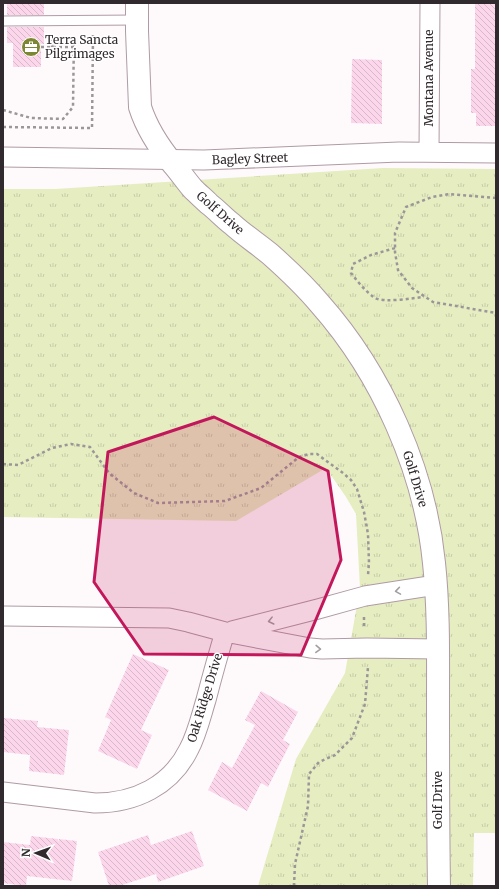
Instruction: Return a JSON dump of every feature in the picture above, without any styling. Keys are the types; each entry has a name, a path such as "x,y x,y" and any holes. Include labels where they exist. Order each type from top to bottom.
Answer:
{"street":[{"name":"Montana Avenue","path":"429,152 430,3"},
{"name":"Golf Drive","path":"137,12 140,108 158,145 193,189 232,225 270,254 322,305 363,361 382,394 396,422 412,462 426,515 434,561 436,585 438,649 439,886"},
{"name":"Bagley Street","path":"3,157 211,160 399,152 496,153"},
{"path":"225,632 365,596 436,585"},
{"path":"3,616 169,618 225,632 310,648 438,649"},
{"name":"Oak Ridge Drive","path":"3,792 95,803 109,803 136,796 159,785 178,767 190,747 225,632"}],"lane":[{"path":"3,21 93,21 137,12"}],"path":[{"path":"3,110 31,118 63,120 73,108 74,20"},
{"path":"3,127 92,128 93,21"},
{"path":"41,47 74,48"},
{"path":"496,198 449,194 406,207 396,233 395,248 398,270 412,288 425,297 433,302 496,313"},
{"path":"395,248 371,255 353,264 351,274 360,285 376,298 393,300 425,297"},
{"path":"3,464 18,465 52,448 71,444 90,447 109,472 134,493 158,503 225,501 261,488 299,457 309,454 317,454 351,480 357,489 364,512 368,534 369,563 367,588 363,606 364,634 369,661 365,704 352,738 335,755 319,762 309,774 308,806 295,864 294,886"}],"highlighted area":[{"path":"214,417 328,471 341,560 301,655 144,654 94,582 108,452"}],"green space":[{"path":"383,168 496,169 496,833 474,833 473,886 258,886 296,759 345,673 360,588 356,514 326,468 236,521 3,517 3,189 55,189"}],"building":[{"path":"7,3 44,3 44,15 7,15"},
{"path":"475,3 496,3 496,126 476,126 476,113 471,113 471,69 475,69"},
{"path":"7,27 44,27 44,44 41,44 41,67 13,67 13,43 7,43"},
{"path":"352,59 382,60 382,124 351,123"},
{"path":"133,654 169,670 141,730 152,735 137,769 98,751 111,720 105,717"},
{"path":"261,691 298,712 283,740 290,744 268,787 261,783 247,811 208,790 222,762 232,768 255,725 245,720"},
{"path":"3,718 38,721 37,727 69,730 64,775 29,771 30,755 3,752"},
{"path":"192,831 204,866 158,882 156,874 119,886 109,886 98,852 148,835 151,845"},
{"path":"31,836 58,839 58,842 59,839 77,841 72,881 27,876 26,886 3,883 3,842 30,845"}],"place":[{"name":"Terra Sancta Pilgrimages","path":"31,47"}]}
